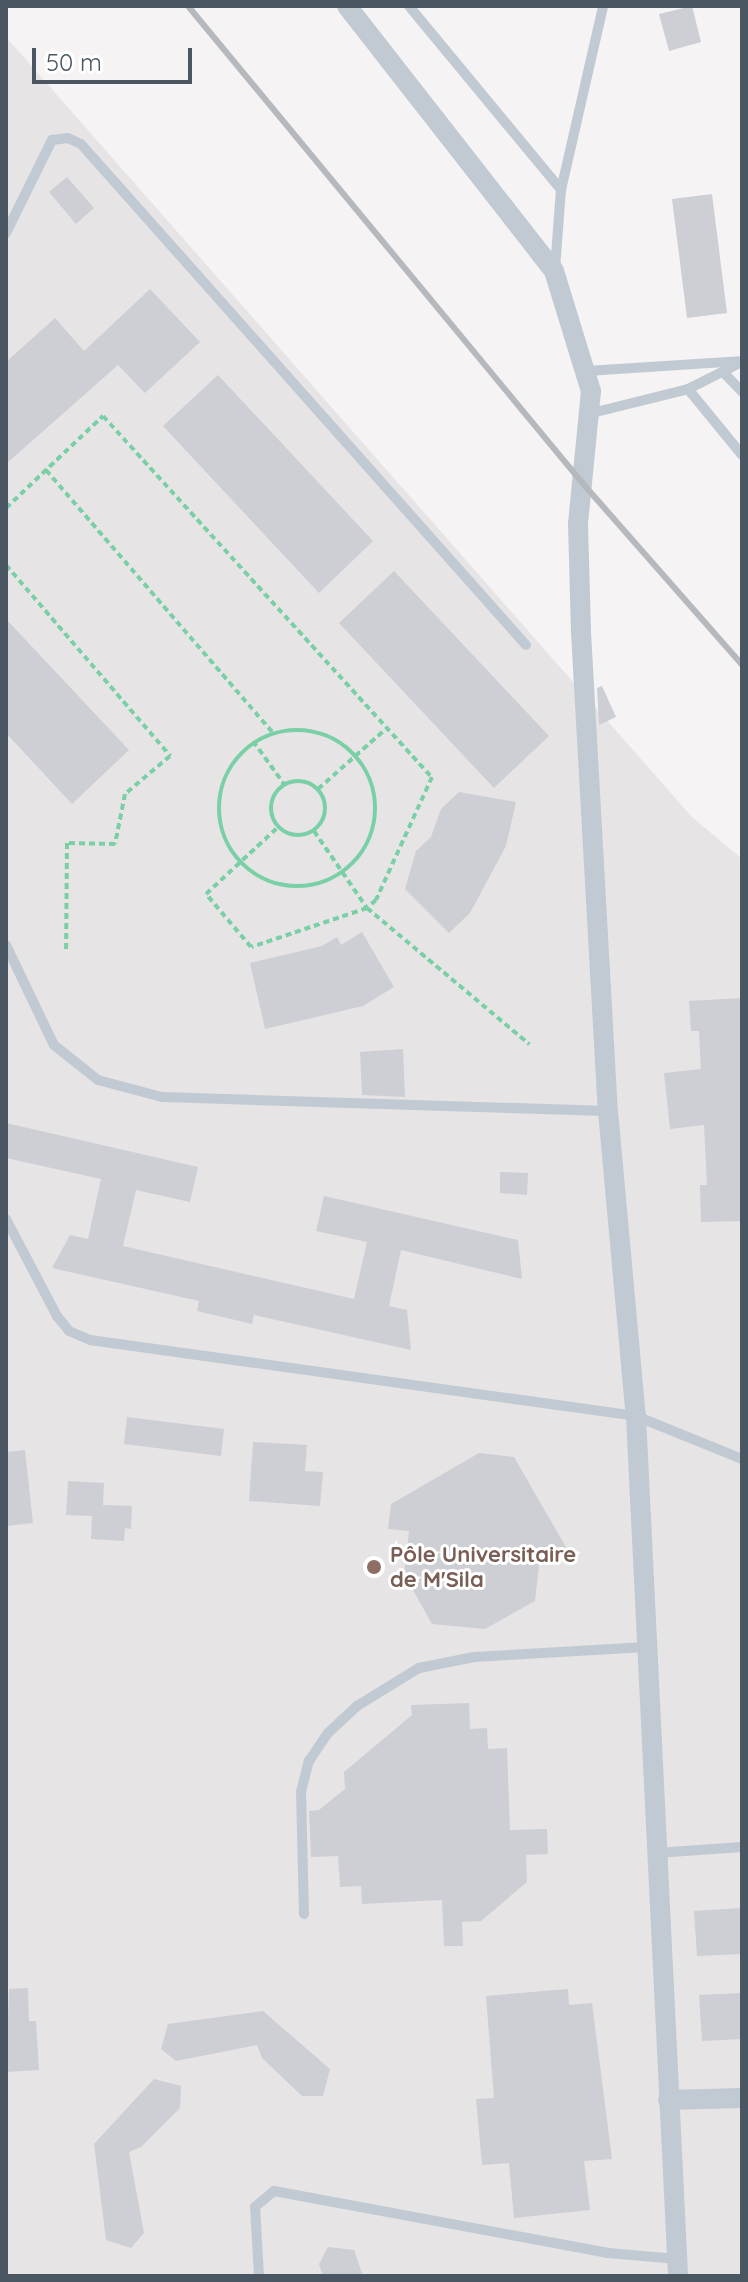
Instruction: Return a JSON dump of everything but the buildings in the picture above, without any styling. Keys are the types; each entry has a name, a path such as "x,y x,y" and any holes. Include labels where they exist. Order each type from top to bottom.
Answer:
{"street":[{"path":"347,6 554,271 587,371 592,413 578,524 579,566 608,1111 636,1416 678,2268"},
{"path":"668,2100 742,2098"}],"lane":[{"path":"409,6 561,190"},
{"path":"554,271 561,190 603,6"},
{"path":"6,233 52,140 68,138 81,144 526,645"},
{"path":"587,371 742,362"},
{"path":"592,413 688,389 742,362"},
{"path":"723,372 742,392"},
{"path":"688,389 742,455"},
{"path":"6,945 54,1045 98,1080 162,1097 608,1111"},
{"path":"6,1219 57,1316 69,1331 90,1340 636,1416 742,1459"},
{"path":"304,1914 301,1792 309,1761 328,1733 357,1706 419,1668 474,1657 646,1647"},
{"path":"656,1853 742,1847"},
{"path":"259,2276 255,2207 274,2191 678,2268"}],"path":[{"path":"6,508 103,416 432,777 367,908 251,947 206,894 239,860 278,827"},
{"path":"46,470 272,732"},
{"path":"6,565 170,756 125,794 115,844 67,843 66,950"},
{"path":"318,789 387,728"},
{"path":"272,732 320,732 355,756 372,783 375,807 361,854 343,872 321,883 296,887 271,883 239,860 221,830 218,805 228,769 253,741 272,732"},
{"path":"253,741 284,784"},
{"path":"302,780 318,789 325,816 314,831 297,835 278,827 271,806 284,784 302,780"},
{"path":"314,831 367,908 529,1044"}],"shaded area":[{"name":"Pôle Universitaire de M'Sila","path":"6,37 691,816 742,859 742,2276 6,2276"}],"railway":[{"path":"188,6 585,486 742,665"}],"place":[{"name":"Pôle Universitaire de M'Sila","path":"374,1567"}]}
